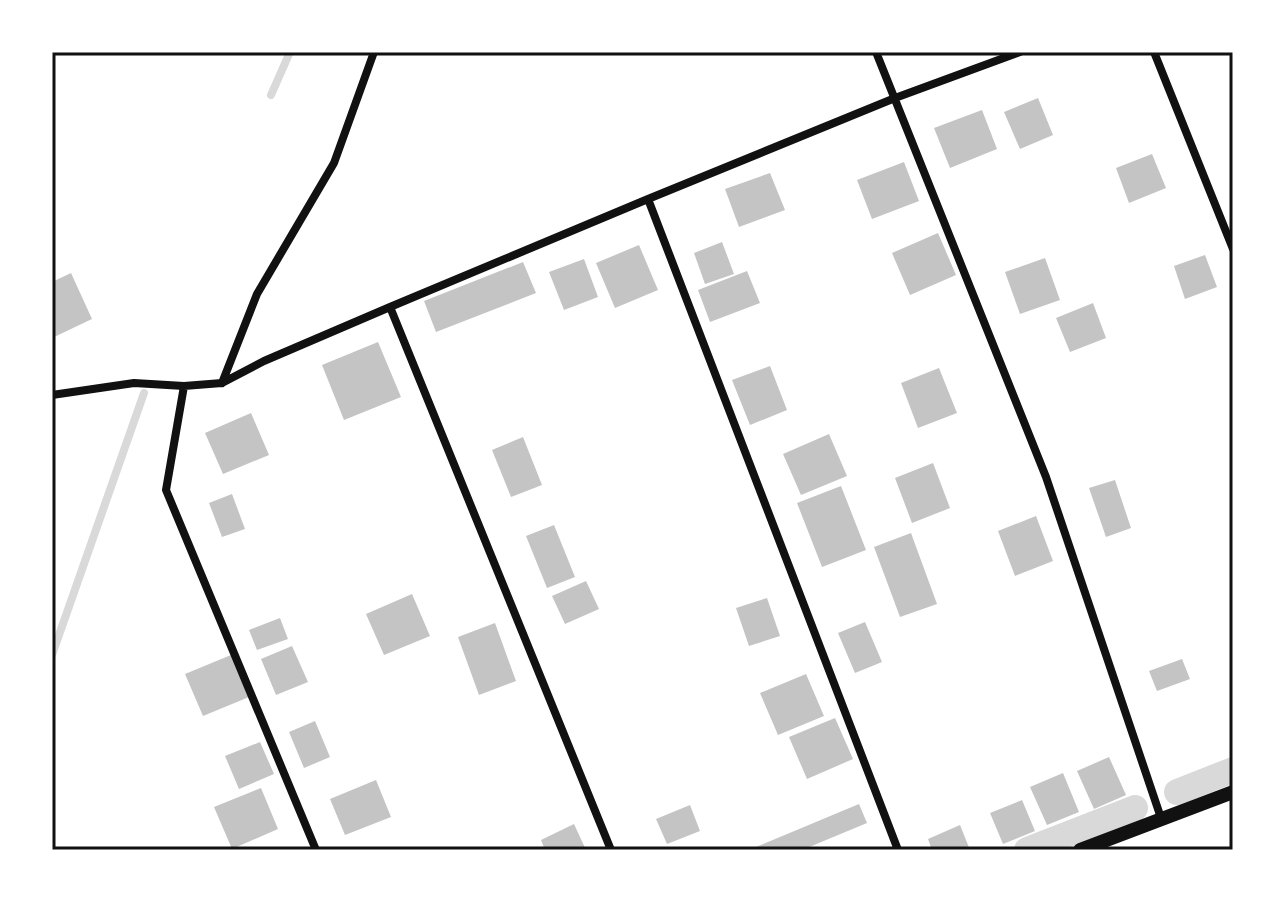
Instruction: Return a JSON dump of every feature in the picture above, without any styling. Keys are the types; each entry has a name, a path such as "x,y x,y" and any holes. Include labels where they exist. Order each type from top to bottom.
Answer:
{"street":[{"path":"222,383 257,294 334,163 374,52"},
{"path":"876,52 1046,477 1161,818"},
{"path":"52,395 134,383 184,386 222,383 264,361 648,199 895,98 1020,52"},
{"path":"1154,52 1233,249"},
{"path":"648,199 898,850"},
{"path":"390,307 611,850"},
{"path":"184,386 166,490 316,850"},
{"path":"1080,850 1233,792"}],"building":[{"path":"1038,98 1053,135 1020,149 1004,112"},
{"path":"982,110 997,149 950,168 934,128"},
{"path":"1152,154 1166,188 1129,203 1116,168"},
{"path":"904,162 919,201 872,219 857,180"},
{"path":"770,173 785,210 739,227 725,189"},
{"path":"938,233 956,275 910,295 892,253"},
{"path":"722,242 734,274 705,284 694,253"},
{"path":"639,245 658,290 615,308 596,263"},
{"path":"1205,255 1217,287 1185,299 1174,266"},
{"path":"1045,258 1060,300 1020,314 1005,272"},
{"path":"584,259 598,297 564,310 549,272"},
{"path":"523,262 536,293 436,332 424,301"},
{"path":"747,271 760,303 710,322 698,290"},
{"path":"71,273 92,319 52,338 52,282"},
{"path":"1093,303 1106,338 1070,352 1056,318"},
{"path":"378,342 401,397 344,420 322,365"},
{"path":"770,366 787,410 750,425 732,380"},
{"path":"939,368 957,413 918,428 901,383"},
{"path":"251,413 269,455 223,474 205,433"},
{"path":"829,434 847,476 801,495 783,454"},
{"path":"523,437 542,485 511,497 492,450"},
{"path":"933,463 950,508 912,523 895,478"},
{"path":"1115,480 1131,528 1106,537 1089,488"},
{"path":"841,486 866,550 822,567 797,503"},
{"path":"232,494 245,529 222,537 209,503"},
{"path":"1036,516 1053,561 1015,576 998,531"},
{"path":"554,525 575,577 547,588 526,536"},
{"path":"911,533 937,604 900,617 874,547"},
{"path":"586,581 599,609 565,624 552,596"},
{"path":"412,594 430,636 384,655 366,614"},
{"path":"767,598 780,636 749,646 736,608"},
{"path":"280,618 288,639 257,650 249,630"},
{"path":"865,622 882,662 855,673 838,633"},
{"path":"495,623 516,681 479,695 458,637"},
{"path":"292,646 308,682 276,695 261,659"},
{"path":"231,655 249,697 203,716 185,674"},
{"path":"1182,659 1190,679 1157,691 1149,671"},
{"path":"806,674 824,716 778,735 760,693"},
{"path":"835,718 853,759 807,779 789,737"},
{"path":"315,721 330,757 304,768 289,732"},
{"path":"260,742 274,774 239,789 225,756"},
{"path":"1109,757 1126,795 1094,809 1077,771"},
{"path":"1063,773 1079,812 1047,825 1030,787"},
{"path":"376,780 391,817 345,835 330,799"},
{"path":"261,788 278,829 232,849 214,807"},
{"path":"1022,800 1035,831 1003,844 990,813"},
{"path":"859,804 867,823 802,850 749,850"},
{"path":"690,805 700,831 667,844 656,819"},
{"path":"574,824 586,850 545,850 541,840"},
{"path":"960,825 970,850 932,850 928,839"}],"waterway":[{"path":"271,95 290,52"},
{"path":"52,655 144,393"},
{"path":"1177,792 1233,770"},
{"path":"1027,850 1135,808"}]}
